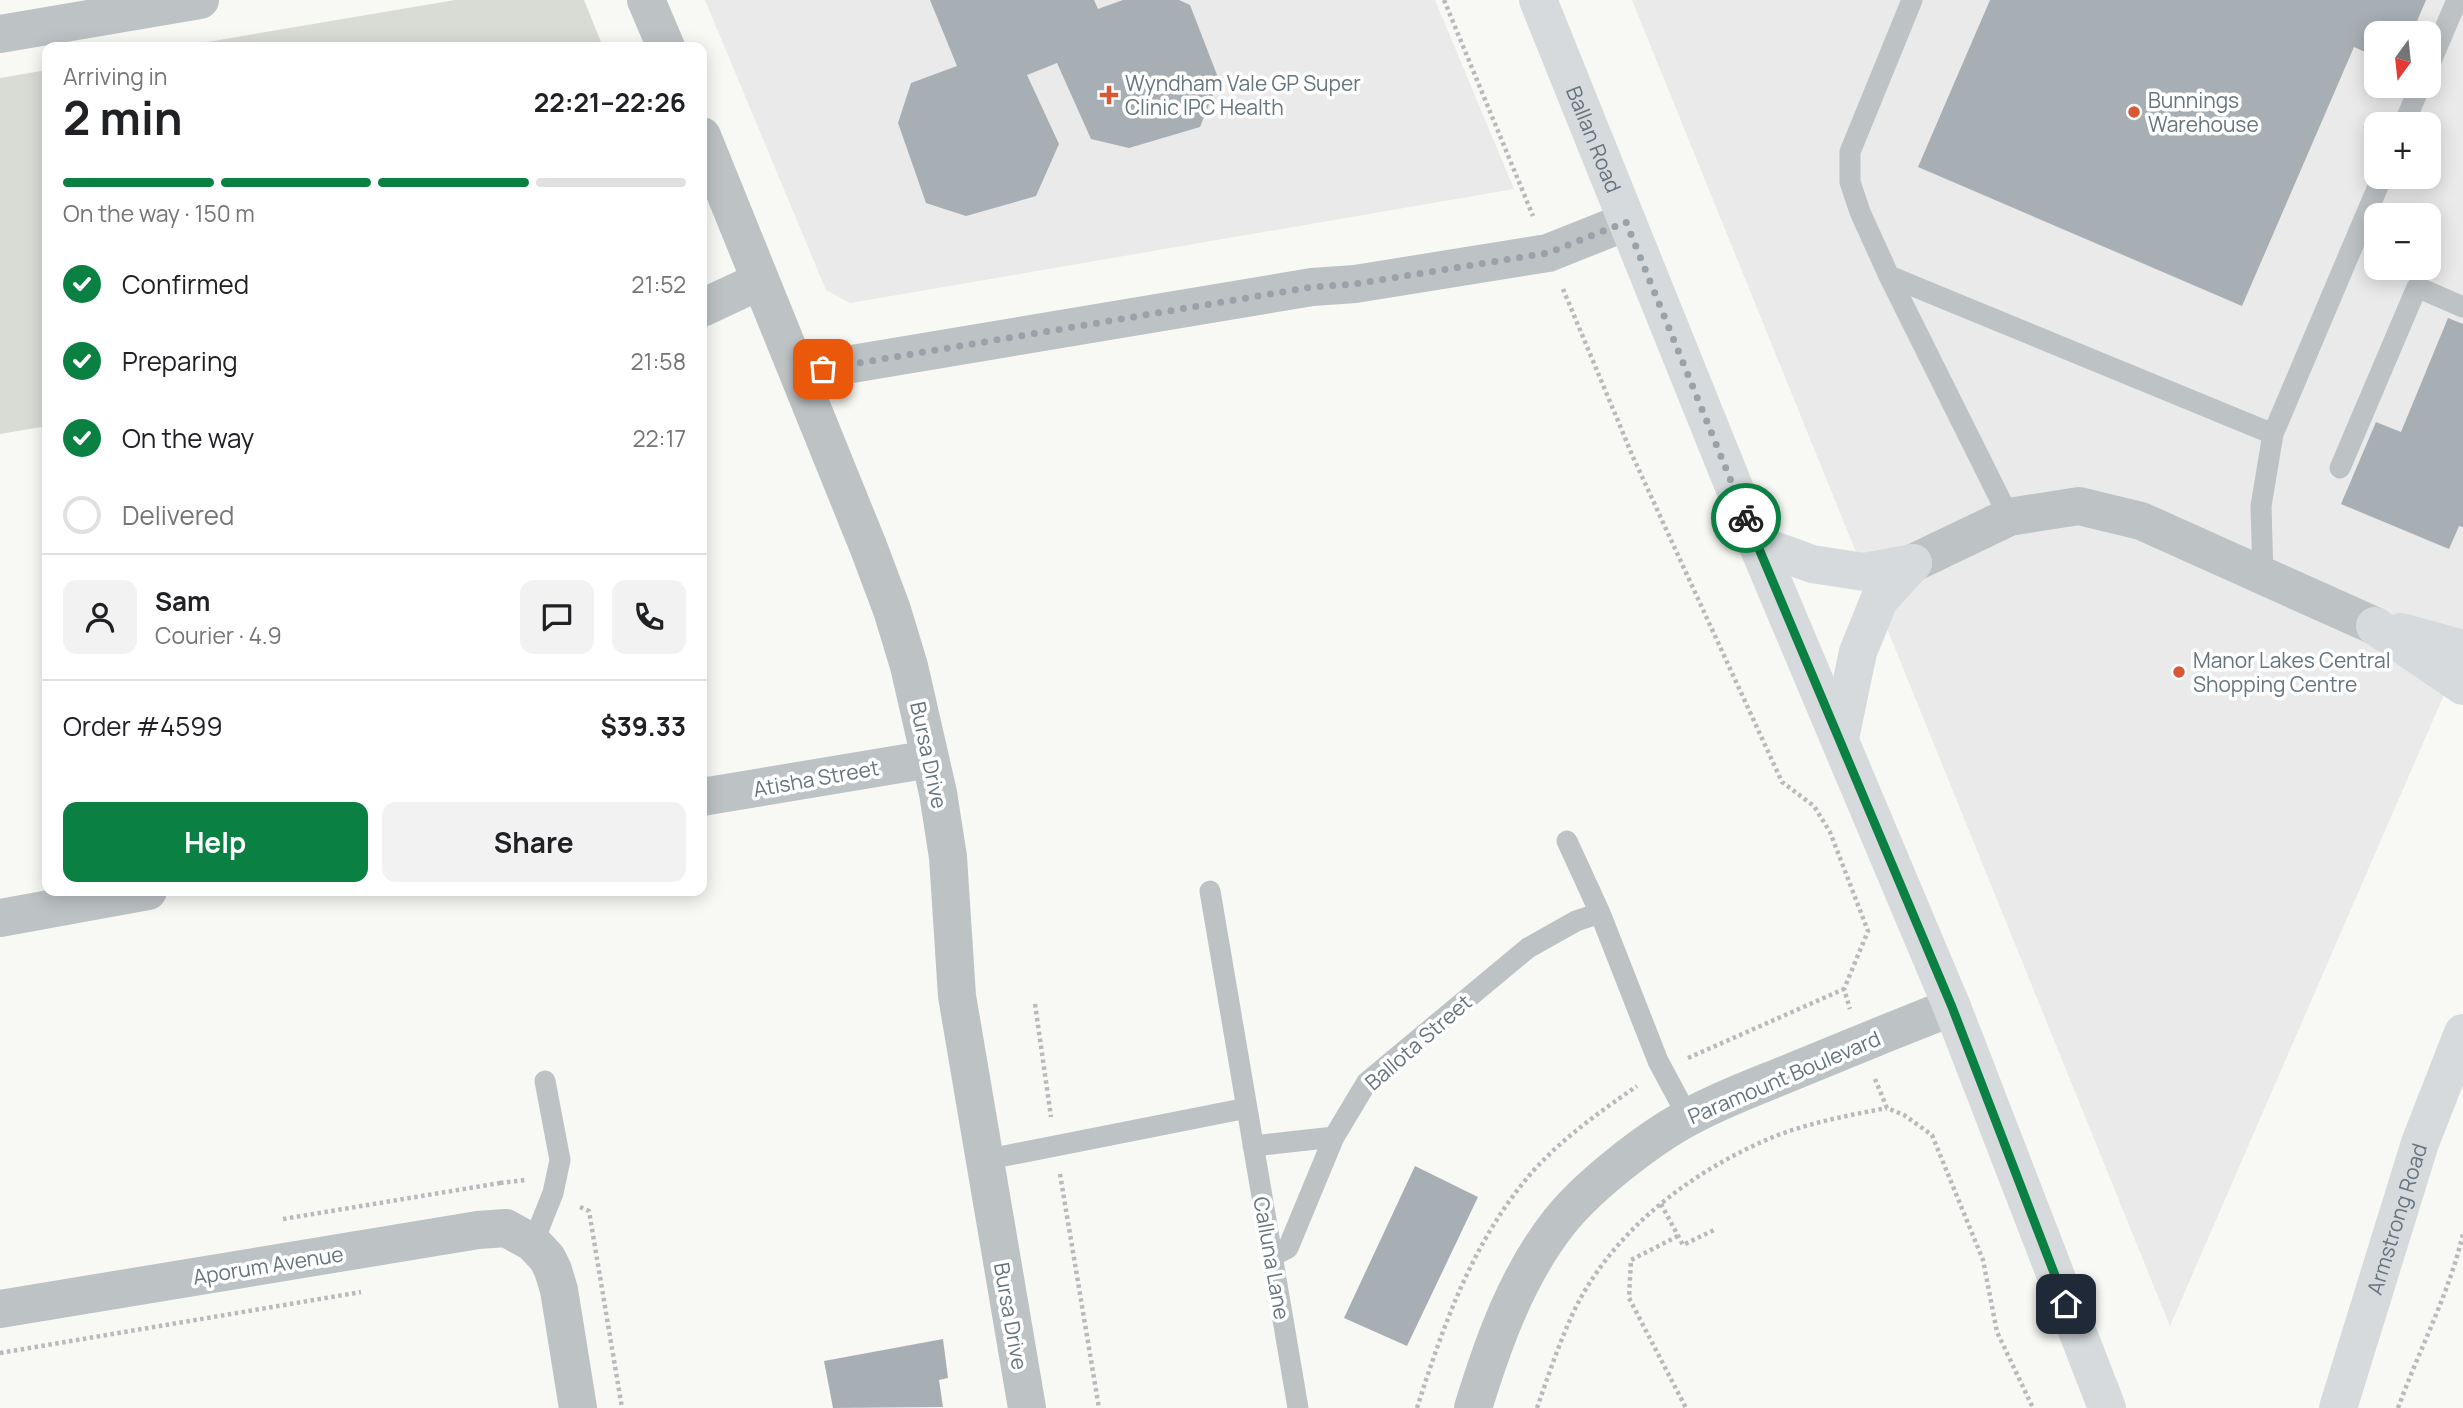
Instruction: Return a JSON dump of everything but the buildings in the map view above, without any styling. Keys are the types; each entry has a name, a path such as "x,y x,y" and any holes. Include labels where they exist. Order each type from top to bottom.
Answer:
{"main road":[{"name":"Ballan Road","path":"1538,0 1757,544 1952,1007 2101,1393"},
{"path":"1757,544 1812,564 1864,572 1913,563"},
{"path":"1840,738 1858,652 1879,600 1913,563"},
{"path":"2375,625 2463,649"},
{"path":"2375,625 2463,686"},
{"name":"Armstrong Road","path":"2339,1408 2420,1143 2463,1033"},
{"path":"2101,1393 2126,1408"}],"street":[{"path":"0,34 200,0"},
{"path":"646,0 664,42"},
{"name":"Bursa Drive","path":"707,148 892,610 909,666 948,857 957,996 1027,1408"},
{"path":"798,373 1312,287 1355,284 1548,253 1626,222"},
{"path":"707,306 761,281"},
{"path":"1913,563 2009,517 2079,506 2141,521 2375,625"},
{"name":"Atisha Street","path":"707,796 930,759"},
{"path":"0,918 121,896"},
{"name":"Paramount Boulevard","path":"1473,1408 1513,1298 1535,1258 1559,1222 1581,1198 1619,1166 1688,1117 1860,1043 1952,1007"},
{"name":"Aporum Avenue","path":"0,1309 478,1230 506,1228 533,1243 547,1258 553,1270 559,1290 578,1408"}],"lane":[{"path":"1912,0 1850,152 1850,182 1860,212 1889,276 2009,517"},
{"path":"2441,38 2457,0"},
{"path":"2263,576 2261,506 2273,434 2377,189"},
{"path":"1889,276 2273,434"},
{"path":"2340,468 2417,287 2463,307"},
{"path":"1567,841 1600,913 1658,1061 1688,1117"},
{"name":"Calluna Lane","path":"1210,891 1298,1408"},
{"name":"Ballota Street","path":"1272,1256 1288,1248 1334,1137 1367,1082 1528,948 1576,921 1600,913"},
{"path":"533,1243 553,1193 560,1160 545,1081"},
{"path":"984,1160 1247,1108"},
{"path":"1253,1146 1334,1137"}],"path":[{"path":"1444,0 1633,457 1782,782 1814,806 1830,832 1868,931 1844,989 1860,1043 1887,1108"},
{"path":"1035,1004 1055,1145 1099,1408"},
{"path":"1537,1408 1574,1312 1602,1265 1642,1220 1679,1188 1778,1135 1829,1120 1887,1108 1904,1115 1932,1135 1983,1260 1997,1332 2032,1408"},
{"path":"1661,1204 1684,1245 1716,1228"},
{"path":"2398,1408 2456,1266 2463,1234"},
{"path":"1678,1236 1631,1260 1629,1298 1686,1408"},
{"path":"0,1353 368,1291"}],"shaded area":[{"path":"455,0 584,0 601,42 207,42"},
{"name":"Wyndham Vale GP Super Clinic IPC Health","path":"705,0 1435,0 1514,189 850,303 826,290"},
{"name":"Manor Lakes Central Shopping Centre","path":"1632,0 2463,0 2463,651 2170,1326"},
{"path":"42,71 42,427 0,434 0,78"}],"way so far":[{"path":"823,369 1312,287 1355,284 1548,253 1626,222 1746,518"}],"place":[{"name":"Wyndham Vale GP Super Clinic IPC Health","path":"1109,95"},
{"name":"Bunnings Warehouse","path":"2134,112"},
{"name":"Manor Lakes Central Shopping Centre","path":"2179,672"}],"route":[{"path":"1746,518 1952,1007 2066,1304"}]}
